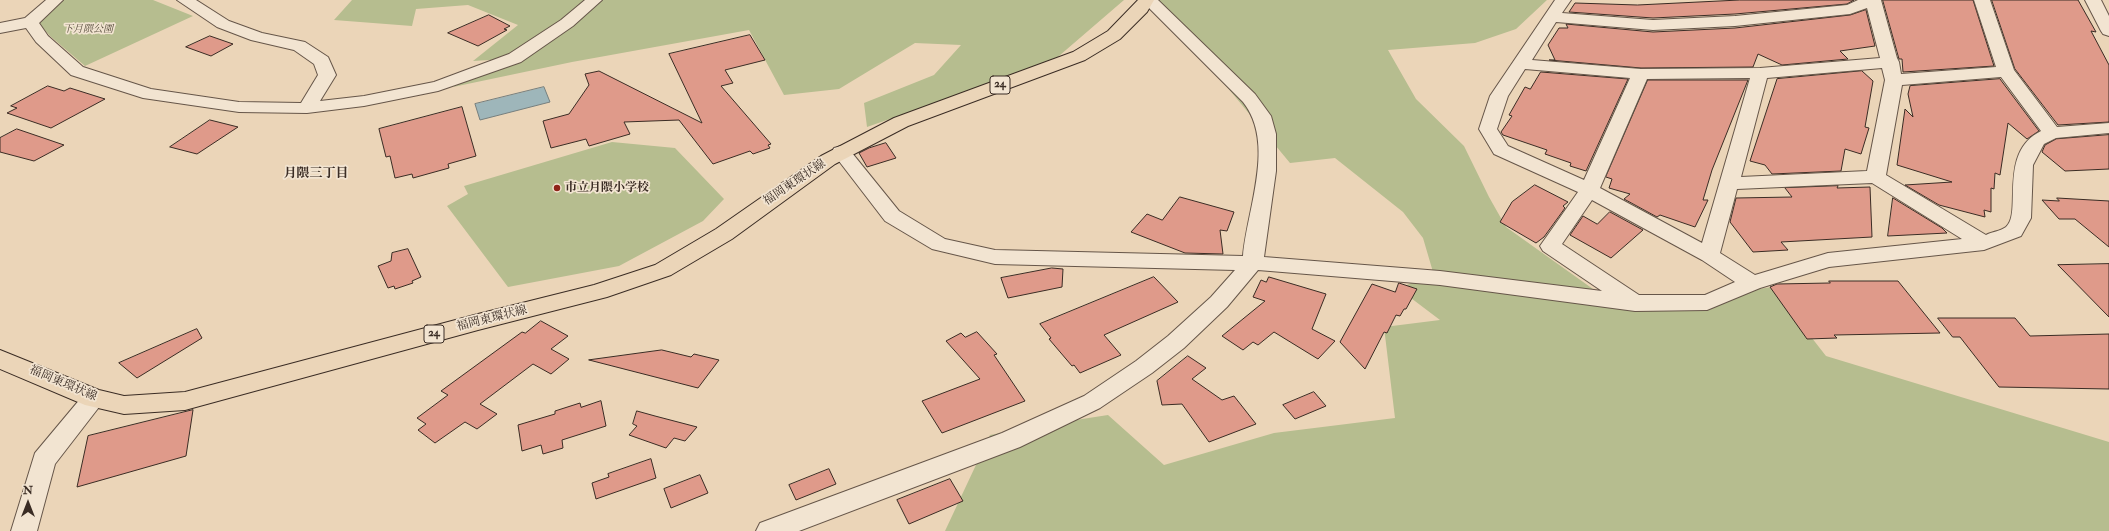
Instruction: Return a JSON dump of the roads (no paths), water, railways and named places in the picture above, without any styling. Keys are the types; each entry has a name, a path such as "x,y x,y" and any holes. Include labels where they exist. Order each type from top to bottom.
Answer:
{"main road":[{"name":"24","path":"841,152 901,122 1079,56 1114,35 1141,8 1146,0"},
{"name":"福岡東環状線","path":"0,358 94,398 124,405 185,401 478,322 599,292 663,270 684,259 724,234 782,191 841,152"}],"street":[{"path":"0,28 30,22 55,0"},
{"path":"185,0 223,24 257,37 299,46 322,61 327,75 307,108"},
{"path":"30,22 42,38 77,71 149,94 239,107 307,108 364,101 438,86 515,58 567,23 594,0"},
{"path":"769,531 1011,440 1092,402 1144,367 1176,342 1218,302 1253,263 1254,245 1264,192 1267,159 1266,137 1261,115 1249,98 1149,0"},
{"path":"1563,0 1499,96 1488,129 1501,150 1589,190 1709,255 1752,283"},
{"path":"1552,17 1653,26 1850,10 1872,0 1893,71 1876,177"},
{"path":"1982,0 2006,71 2052,133"},
{"path":"2093,0 2109,32"},
{"path":"1521,64 1641,74 2006,71"},
{"path":"1709,255 1760,73"},
{"path":"1635,303 1550,246 1589,190 1641,74"},
{"path":"841,152 892,216 939,244 995,257 1253,263 1440,278 1635,303 1707,302 1752,283 1828,260 1984,243 2014,232 2021,218 2024,165 2036,141 2052,133 2109,128"},
{"path":"1729,183 1876,177 1984,243"},
{"path":"24,531 44,460 94,398"}],"water":[{"path":"544,87 550,102 480,120 475,104"}],"place":[{"name":"市立月隈小学校","path":"557,188"}],"district":[{"name":"月隈三丁目","path":"316,174"}],"park label":[{"name":"下月隈公園","path":"88,30"}]}
